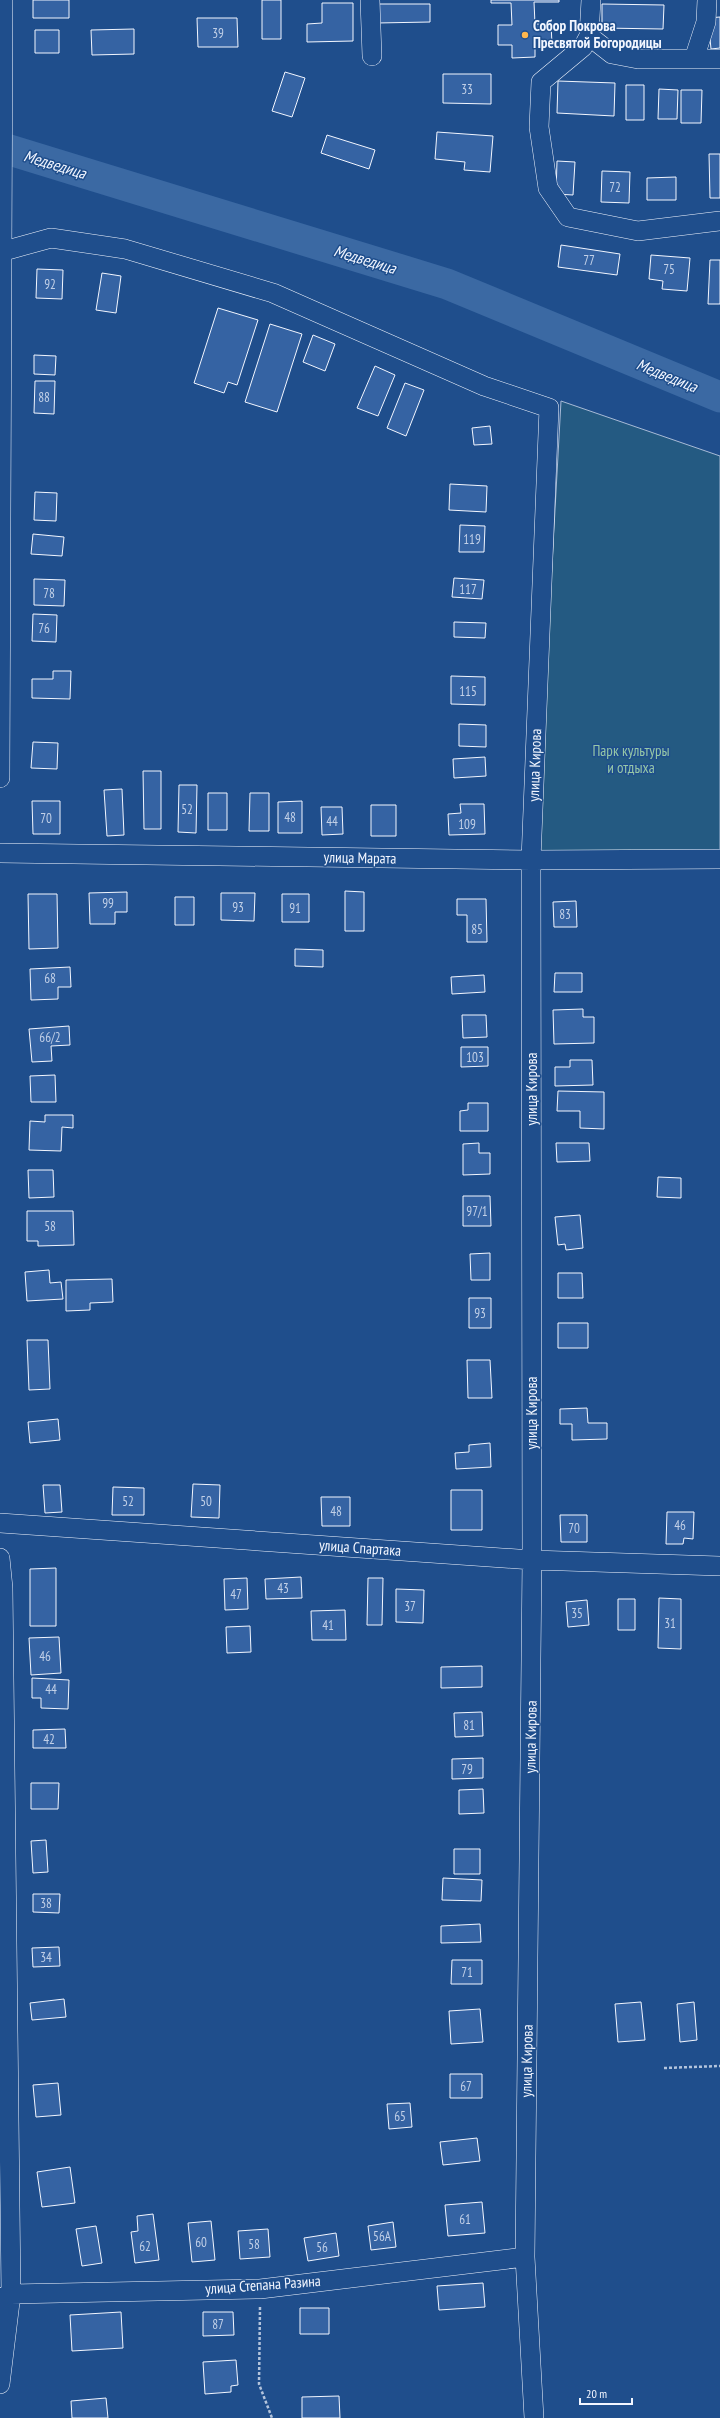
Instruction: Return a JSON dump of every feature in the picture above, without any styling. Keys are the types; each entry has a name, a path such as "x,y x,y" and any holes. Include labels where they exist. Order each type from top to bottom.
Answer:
{"street":[{"path":"0,778 3,0"},
{"path":"370,0 372,56"},
{"path":"591,0 589,36 582,47 541,82 539,127 548,188 568,217 638,231 720,221"},
{"path":"694,59 706,22 707,0"},
{"path":"589,36 612,54 638,59 720,60"},
{"name":"улица Кирова","path":"2,248 51,238 125,249 273,292 484,386 548,408 531,860 532,1560 525,2257 534,2418"},
{"name":"улица Марата","path":"0,853 531,860 720,859"},
{"name":"улица Спартака","path":"0,1523 532,1560 720,1566"},
{"path":"0,1558 5,2296 0,2384"},
{"name":"улица Степана Разина","path":"5,2296 260,2289 525,2257"}],"path":[{"path":"664,2068 720,2066"},
{"path":"260,2289 259,2384 272,2418"}],"green space":[{"name":"Парк культуры и отдыха","path":"561,401 720,456 720,851 536,855"}],"building":[{"path":"33,0 69,0 69,18 33,18"},
{"path":"262,0 281,0 281,39 262,39"},
{"name":"Собор Покрова Пресвятой Богородицы","path":"491,0 559,0 559,2 534,2 535,24 551,24 552,44 535,45 535,57 512,58 512,45 498,45 498,25 512,25 511,3 491,3"},
{"path":"322,3 353,3 353,41 307,42 307,24 322,23"},
{"path":"377,4 430,4 430,22 377,23"},
{"path":"602,4 664,5 663,29 602,28"},
{"path":"720,17 720,48 711,49 708,18"},
{"path":"197,18 237,18 238,47 198,47"},
{"path":"134,29 134,54 92,55 91,30"},
{"path":"35,30 59,30 59,53 35,53"},
{"path":"285,72 305,78 292,117 272,111"},
{"path":"443,74 491,74 491,104 443,103"},
{"path":"558,81 615,83 614,116 557,113"},
{"path":"626,85 644,85 644,120 626,120"},
{"path":"659,89 678,90 677,119 658,119"},
{"path":"681,90 702,90 701,123 681,123"},
{"path":"437,132 493,136 490,172 464,170 465,162 435,159"},
{"path":"327,135 375,150 369,169 321,153"},
{"path":"709,154 720,154 720,198 710,198"},
{"path":"557,161 575,162 573,195 556,194"},
{"path":"602,171 630,172 629,203 601,202"},
{"path":"676,177 676,200 647,200 647,178"},
{"path":"561,245 620,254 617,275 558,267"},
{"path":"651,255 690,258 687,291 662,289 663,281 649,279"},
{"path":"710,260 720,260 720,304 708,304"},
{"path":"37,269 63,270 62,299 36,298"},
{"path":"102,273 121,276 116,313 96,310"},
{"path":"218,308 258,320 237,385 228,382 224,393 194,383"},
{"path":"270,324 302,334 277,412 245,402"},
{"path":"313,335 335,344 325,371 303,362"},
{"path":"34,355 56,356 55,375 34,374"},
{"path":"375,366 395,375 378,416 357,408"},
{"path":"35,381 55,381 54,414 34,413"},
{"path":"405,383 424,390 406,436 387,428"},
{"path":"490,426 492,444 474,445 472,428"},
{"path":"450,484 487,486 486,512 449,510"},
{"path":"35,492 57,493 56,521 34,520"},
{"path":"460,525 485,526 484,552 459,552"},
{"path":"33,534 64,537 62,556 31,554"},
{"path":"454,578 484,580 482,599 452,597"},
{"path":"34,579 65,580 64,606 34,605"},
{"path":"33,614 57,615 56,642 32,641"},
{"path":"454,622 486,623 485,638 454,637"},
{"path":"53,671 71,671 70,699 32,698 32,679 53,679"},
{"path":"451,676 485,677 485,705 451,704"},
{"path":"459,724 486,725 486,747 459,746"},
{"path":"33,742 58,743 57,769 31,768"},
{"path":"485,757 486,776 454,778 453,759"},
{"path":"143,771 161,771 161,829 144,829"},
{"path":"179,785 197,785 196,833 178,832"},
{"path":"122,789 124,835 107,836 104,790"},
{"path":"208,793 227,793 227,830 208,830"},
{"path":"250,793 269,793 269,831 249,831"},
{"path":"32,801 60,801 60,834 33,834"},
{"path":"302,801 302,833 278,833 278,802"},
{"path":"460,804 484,804 485,834 449,835 448,814 461,813"},
{"path":"371,805 396,805 396,836 371,836"},
{"path":"321,807 342,807 343,834 322,835"},
{"path":"345,891 364,892 364,931 345,931"},
{"path":"127,892 127,912 115,912 115,924 90,924 89,893"},
{"path":"221,893 255,893 254,921 221,920"},
{"path":"28,894 57,894 58,948 29,949"},
{"path":"282,894 309,894 309,922 282,922"},
{"path":"175,897 194,897 194,925 175,925"},
{"path":"457,899 486,899 487,942 467,942 467,915 457,915"},
{"path":"576,901 577,927 554,927 553,902"},
{"path":"295,949 323,950 323,967 295,966"},
{"path":"70,967 71,987 58,987 58,999 31,1000 30,969"},
{"path":"555,973 582,973 582,992 554,992"},
{"path":"484,975 485,992 452,994 451,977"},
{"path":"583,1009 583,1017 594,1017 594,1043 554,1044 553,1010"},
{"path":"462,1015 486,1015 487,1037 463,1038"},
{"path":"69,1026 70,1045 51,1046 52,1061 32,1062 29,1029"},
{"path":"461,1047 488,1047 488,1066 461,1067"},
{"path":"570,1060 592,1060 593,1085 555,1086 555,1067 570,1067"},
{"path":"55,1075 56,1102 31,1102 30,1076"},
{"path":"558,1091 604,1092 604,1129 580,1128 580,1111 557,1111"},
{"path":"468,1103 488,1103 488,1131 460,1131 460,1111 468,1110"},
{"path":"45,1115 73,1115 73,1128 62,1127 61,1151 29,1150 30,1121 45,1122"},
{"path":"479,1143 479,1153 490,1153 490,1174 463,1175 463,1144"},
{"path":"556,1143 589,1143 590,1161 557,1162"},
{"path":"28,1170 53,1170 54,1197 29,1198"},
{"path":"658,1177 681,1178 681,1198 657,1197"},
{"path":"463,1196 490,1196 491,1226 463,1226"},
{"path":"27,1211 73,1211 74,1245 38,1246 38,1241 27,1241"},
{"path":"580,1215 583,1248 566,1250 565,1244 558,1245 555,1217"},
{"path":"490,1253 490,1280 471,1280 470,1254"},
{"path":"49,1270 50,1283 61,1282 63,1299 27,1301 25,1272"},
{"path":"558,1273 582,1273 583,1298 558,1298"},
{"path":"112,1279 113,1302 90,1303 90,1310 66,1311 66,1280"},
{"path":"469,1298 491,1298 491,1328 469,1328"},
{"path":"558,1323 588,1323 588,1348 558,1348"},
{"path":"27,1340 48,1340 50,1389 29,1390"},
{"path":"467,1360 490,1360 492,1398 468,1398"},
{"path":"587,1408 588,1423 607,1423 607,1439 572,1440 572,1424 560,1424 560,1409"},
{"path":"58,1419 60,1440 30,1443 28,1422"},
{"path":"490,1443 491,1467 456,1469 455,1453 469,1452 469,1445"},
{"path":"193,1484 220,1485 219,1518 191,1517"},
{"path":"43,1485 60,1485 62,1512 45,1513"},
{"path":"113,1487 144,1488 144,1515 112,1515"},
{"path":"451,1490 482,1490 482,1530 451,1530"},
{"path":"321,1497 350,1497 350,1526 322,1526"},
{"path":"667,1512 694,1512 693,1539 684,1538 683,1544 666,1544"},
{"path":"560,1515 587,1515 587,1542 561,1542"},
{"path":"56,1568 56,1626 30,1626 30,1569"},
{"path":"301,1577 302,1598 266,1599 265,1579"},
{"path":"247,1578 248,1609 225,1610 224,1579"},
{"path":"368,1578 383,1578 382,1625 367,1625"},
{"path":"396,1589 424,1590 423,1623 396,1622"},
{"path":"659,1598 681,1599 681,1649 658,1648"},
{"path":"618,1599 635,1599 635,1630 618,1630"},
{"path":"587,1600 589,1625 568,1627 566,1602"},
{"path":"345,1610 346,1640 312,1640 311,1611"},
{"path":"250,1626 251,1652 227,1653 226,1627"},
{"path":"59,1637 61,1673 31,1675 29,1638"},
{"path":"482,1666 482,1687 441,1688 441,1667"},
{"path":"32,1678 69,1680 68,1709 41,1708 41,1698 32,1698"},
{"path":"482,1712 483,1736 455,1737 454,1713"},
{"path":"65,1729 66,1748 33,1748 33,1730"},
{"path":"483,1758 483,1778 452,1779 452,1759"},
{"path":"31,1783 59,1783 58,1809 31,1809"},
{"path":"483,1789 484,1813 459,1814 459,1790"},
{"path":"46,1840 48,1872 33,1873 31,1841"},
{"path":"454,1849 480,1849 480,1874 454,1874"},
{"path":"443,1878 482,1880 481,1901 442,1900"},
{"path":"33,1894 60,1894 59,1913 33,1912"},
{"path":"480,1924 481,1942 441,1943 441,1926"},
{"path":"59,1947 60,1966 33,1967 32,1948"},
{"path":"452,1960 482,1960 482,1984 451,1984"},
{"path":"64,1999 66,2017 32,2020 30,2003"},
{"path":"641,2002 645,2040 618,2042 615,2004"},
{"path":"694,2002 697,2040 680,2042 677,2004"},
{"path":"480,2009 483,2042 451,2044 449,2011"},
{"path":"450,2074 482,2074 482,2098 450,2098"},
{"path":"58,2083 61,2115 36,2117 33,2085"},
{"path":"410,2103 412,2127 389,2129 387,2104"},
{"path":"477,2138 480,2161 443,2165 440,2142"},
{"path":"70,2167 75,2203 42,2207 37,2172"},
{"path":"482,2202 485,2233 448,2236 445,2205"},
{"path":"153,2214 159,2260 135,2263 131,2232 138,2231 137,2216"},
{"path":"211,2221 215,2260 192,2262 188,2223"},
{"path":"393,2222 396,2247 371,2250 368,2226"},
{"path":"96,2226 102,2263 82,2266 76,2229"},
{"path":"268,2229 270,2257 240,2259 238,2231"},
{"path":"336,2233 339,2256 308,2261 304,2238"},
{"path":"483,2283 485,2307 439,2310 437,2286"},
{"path":"300,2308 329,2308 329,2334 300,2334"},
{"path":"121,2312 123,2348 72,2351 70,2315"},
{"path":"203,2312 233,2312 234,2335 203,2336"},
{"path":"236,2360 238,2385 231,2386 231,2392 205,2394 203,2362"},
{"path":"339,2396 340,2418 302,2418 302,2397"},
{"path":"106,2398 108,2418 72,2418 71,2401"}],"waterway":[{"name":"Медведица","path":"0,147 447,284 720,397"}],"place":[{"name":"Собор Покрова Пресвятой Богородицы","path":"525,35"}]}
